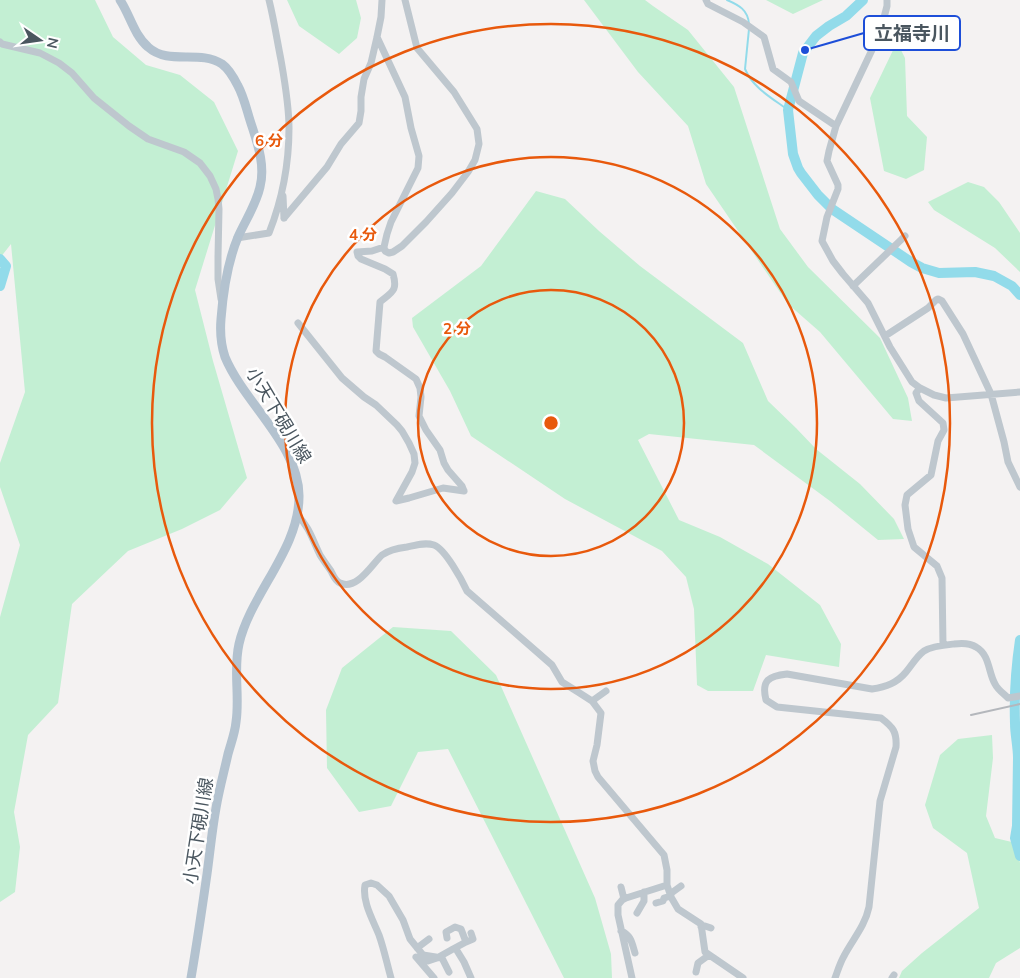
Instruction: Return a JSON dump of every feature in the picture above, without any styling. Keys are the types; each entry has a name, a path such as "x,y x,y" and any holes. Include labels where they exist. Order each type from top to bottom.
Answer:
{"main road":[{"name":"小天下硯川線","path":"120,0 140,38 148,48 158,54 174,58 210,59 222,64 230,72 240,90 259,147 263,168 260,188 252,209 237,238 230,263 221,320 221,342 225,356 236,376 293,464 298,481 300,499 297,515 285,550 243,628 238,646 236,662 238,706 236,726 216,809 191,978"}],"street":[{"path":"237,238 269,233 282,192 287,162 289,118 286,86 269,0"},
{"path":"282,192 284,218 359,123 364,79 371,63 377,37 382,0"},
{"path":"377,37 404,96 410,128 419,156 418,168 387,234 384,247 385,251 389,253 394,252 426,222 452,193 475,160 479,144 477,129 454,92 417,48 405,0"},
{"path":"706,0 708,4 745,23 764,37 772,69 791,82 798,101 836,126"},
{"path":"886,0 887,6 880,33 836,126 827,161 838,185 838,190 822,241 833,261 868,303 884,336 912,382 934,395 946,398 1020,392"},
{"path":"0,42 40,53 59,63 72,73 94,98 129,126 148,139 184,152 200,163 210,176 216,189 221,320"},
{"path":"852,286 905,236"},
{"path":"298,323 342,378 376,405 402,431 409,443 414,454 415,463 396,501 443,488 464,491 448,470 437,445 419,416 421,397 416,379 376,351 380,302 394,290 396,283 394,274 361,259 358,256 358,252 372,251 384,247"},
{"path":"884,336 940,299 964,334 991,394 1008,462 1020,487"},
{"path":"920,388 916,393 919,402 943,423 944,430 938,441 931,475 907,495 905,504 908,529 914,547 937,566 942,578 943,645"},
{"path":"297,515 305,522 321,556 335,579 340,583 348,584 357,580 366,574 384,554 389,552 415,545 436,546 456,570 467,591 552,666 562,682 592,700 601,713 593,761 598,778 664,854 671,895 678,909 701,924 705,952 743,978"},
{"path":"835,978 844,955 867,918 877,817 896,747 896,739 893,729 881,718 777,707 766,700 764,685 773,676 787,674 872,689 884,688 896,682 924,651 943,645 969,644 977,647 985,654 994,682 1000,691 1008,698 1020,696"},
{"path":"592,700 606,691"},
{"path":"391,978 379,935 366,901 365,885 371,883 377,885 389,896 403,920 410,939 423,955 442,958 449,972"},
{"path":"632,978 621,931 618,906 624,899 668,885"},
{"path":"656,903 663,901 664,898 671,895 681,886"},
{"path":"621,887 624,899"},
{"path":"637,913 644,901 644,892"},
{"path":"447,938 446,932 455,927 461,928 466,942"},
{"path":"702,927 711,928"},
{"path":"621,931 627,933 631,939 635,953"},
{"path":"434,978 416,957 428,961 437,958 473,939 471,933"},
{"path":"417,948 429,939"},
{"path":"453,949 460,956 471,978"},
{"path":"696,972 698,963 709,955"}],"green space":[{"path":"0,0 95,0 113,37 146,65 180,75 214,102 238,151 195,290 213,361 247,478 220,510 182,529 128,551 72,604 58,703 28,735 14,812 20,847 15,892 0,902 0,617 20,545 0,487 0,463 25,392 11,244 0,258"},
{"path":"287,0 356,0 361,18 357,38 339,54 299,26"},
{"path":"584,0 645,0 688,30 734,87 780,229 808,267 880,338 908,398 912,421 893,419 820,332 788,304 706,184 688,126 638,72"},
{"path":"766,0 823,0 793,14"},
{"path":"897,42 905,58 907,116 927,137 924,170 906,179 884,171 870,98"},
{"path":"968,182 984,187 999,202 1020,233 1020,272 995,248 934,210 928,202"},
{"path":"536,191 565,199 640,266 743,343 768,401 816,449 860,484 894,519 904,539 878,540 830,501 754,445 649,434 638,440 679,520 720,537 768,564 820,605 841,644 839,667 766,655 753,691 708,691 697,685 694,609 686,577 662,551 565,499 471,436 450,391 413,327 412,318 481,266"},
{"path":"393,627 451,631 496,675 595,898 611,954 612,978 564,978 448,749 418,752 391,806 359,812 327,768 326,710 342,668"},
{"path":"992,735 993,758 986,816 995,838 1016,843 1020,863 1020,948 996,963 989,978 899,978 902,971 922,953 979,908 967,853 933,828 925,805 940,755 958,739"}],"waterway":[{"path":"727,0 745,12 749,24"},
{"path":"863,0 846,16 816,36 803,53 788,110 793,154 798,168 818,195 832,209 911,262 922,268 939,273 975,272 994,276 1012,286 1020,295"},
{"path":"749,29 745,69 748,76 769,97 788,110"},
{"path":"0,259 6,266 0,286"},
{"path":"1020,640 1017,660 1015,713 1018,758 1017,826 1015,838 1020,856"}],"railway":[{"path":"971,715 1020,704"}],"place":[{"name":"立福寺川","path":"805,50"}]}
